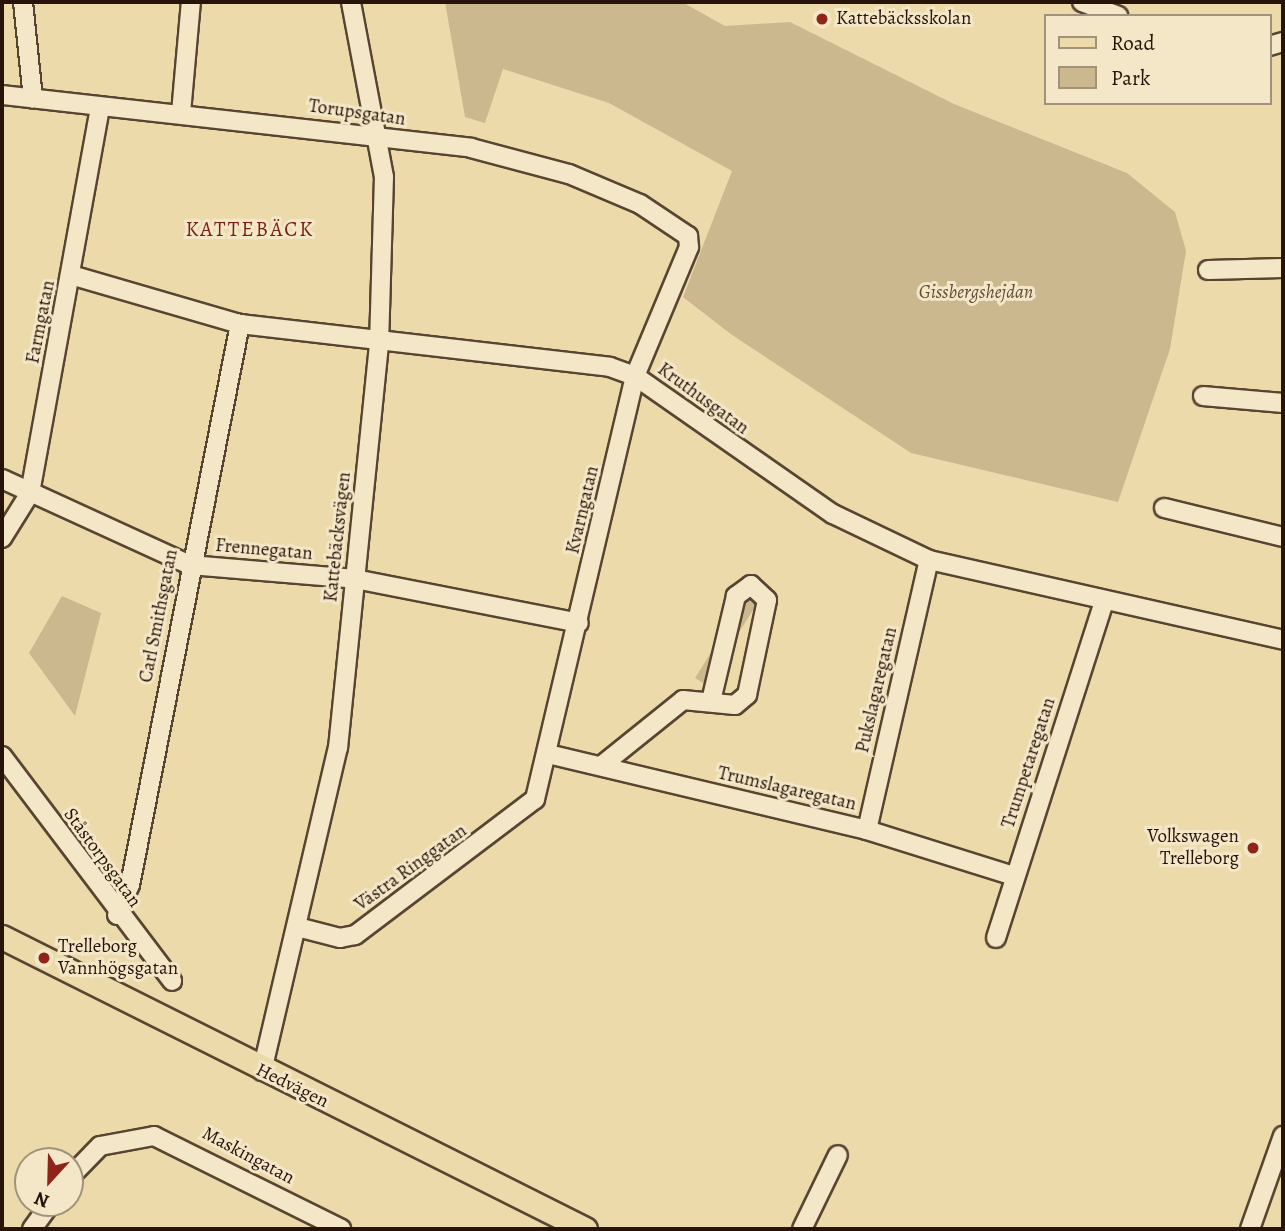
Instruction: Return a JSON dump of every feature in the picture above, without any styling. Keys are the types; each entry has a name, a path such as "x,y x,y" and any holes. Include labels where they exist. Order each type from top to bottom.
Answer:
{"main road":[{"name":"Hedvägen","path":"2,937 262,1071 585,1229"}],"street":[{"path":"23,2 33,99"},
{"path":"181,113 191,2"},
{"name":"Kattebäcksvägen","path":"262,1071 300,928 338,748 379,345 386,246 377,138 351,2"},
{"path":"1082,2 1113,14"},
{"name":"Torupsgatan","path":"2,95 100,107 181,113 471,148 569,174 640,204 688,236"},
{"name":"Farmgatan","path":"2,538 30,493 100,107"},
{"name":"Kvarngatan","path":"535,800 579,623 635,376 689,247 688,236"},
{"path":"1208,270 1283,268"},
{"name":"Kruthusgatan","path":"71,275 240,324 379,345 610,367 635,376 779,481 929,560 1104,602 1283,640"},
{"name":"Carl Smithsgatan","path":"117,915 130,885 190,565 240,324"},
{"path":"1203,396 1283,403"},
{"name":"Frennegatan","path":"2,479 190,565 355,579 579,623"},
{"path":"1164,508 1283,537"},
{"name":"Pukslagaregatan","path":"867,830 929,560"},
{"path":"601,766 683,700 735,705 747,695 767,600 751,585 736,596 711,701"},
{"name":"Trumpetaregatan","path":"996,939 1104,602"},
{"name":"Trumslagaregatan","path":"548,754 867,830 1014,876"},
{"name":"Ståstorpsgatan","path":"2,756 117,915 172,981"},
{"name":"Västra Ringgatan","path":"300,928 340,938 355,935 535,800"},
{"path":"1250,1229 1283,1136"},
{"name":"Maskingatan","path":"84,1163 100,1146 130,1137 184,1145 341,1229"},
{"path":"802,1229 838,1155"}],"green space":[{"name":"Gissbergshejdan","path":"445,2 682,2 725,26 790,22 954,104 1127,173 1175,212 1186,251 1170,349 1118,502 911,453 732,335 683,297 732,171 609,103 503,69 485,123 465,117"},
{"path":"747,595 758,602 706,685 695,678"},
{"path":"62,596 101,613 75,716 29,653"}],"place":[{"name":"Kattebäcksskolan","path":"822,19"},
{"name":"Volkswagen Trelleborg","path":"1253,848"},
{"name":"Trelleborg Vannhögsgatan","path":"44,958"}],"district":[{"name":"KATTEBÄCK","path":"250,229"}]}
